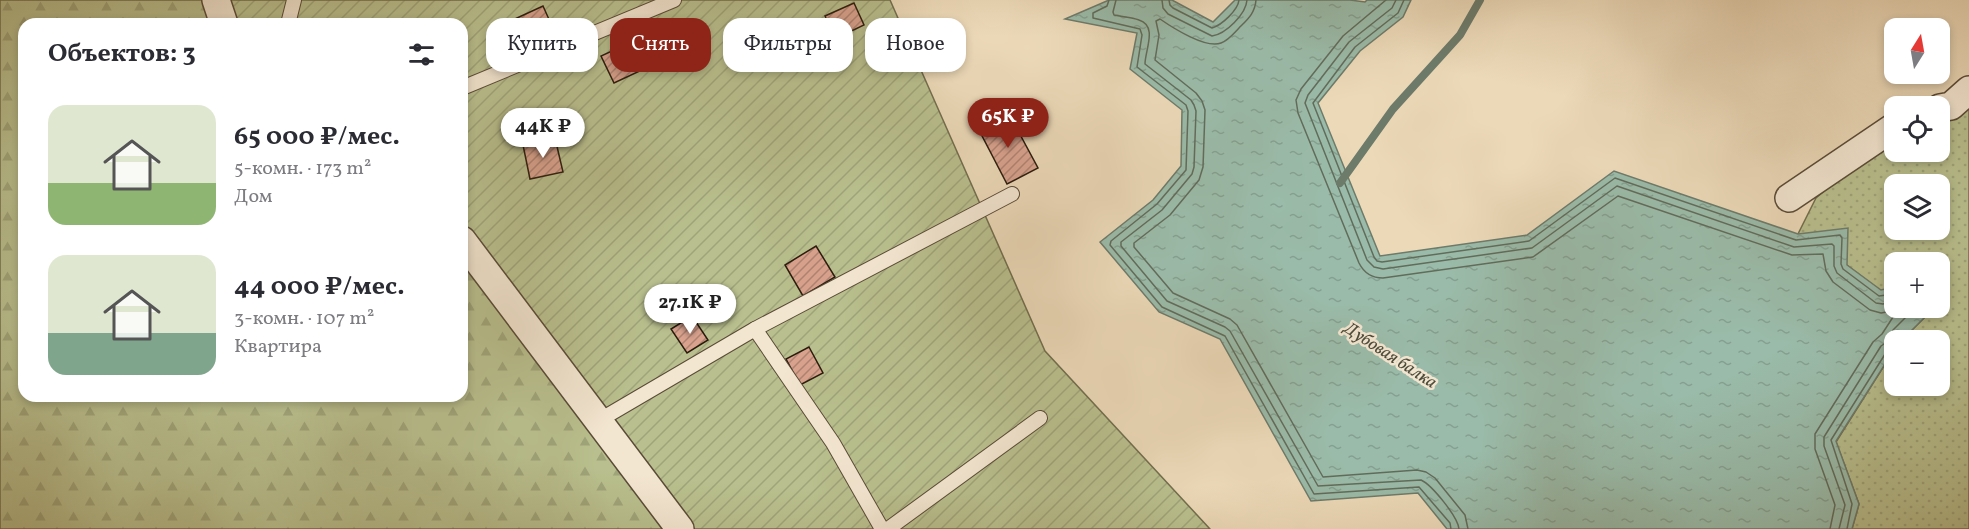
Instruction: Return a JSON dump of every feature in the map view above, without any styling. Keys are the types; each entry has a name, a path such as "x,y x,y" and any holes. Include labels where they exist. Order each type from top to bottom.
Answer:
{"street":[{"path":"216,0 222,18"},
{"path":"1950,106 1969,90"},
{"path":"1790,198 1884,134"},
{"path":"468,248 680,529"}],"lane":[{"path":"290,18 294,0"},
{"path":"468,86 674,0"},
{"path":"598,420 755,329 1012,194"},
{"path":"755,329 832,443 882,529"},
{"path":"888,529 1040,418"}],"green space":[{"path":"0,0 222,0 230,18 18,18 18,402 468,402 468,237 687,529 0,529"},
{"path":"222,0 890,0 898,18 865,18 865,72 922,72 1045,351 1210,529 687,529 468,237 468,18 230,18"},
{"path":"1969,102 1969,529 1852,529 1859,504 1836,442 1884,366 1884,396 1950,396 1950,330 1912,330 1924,318 1950,318 1950,252 1884,252 1884,290 1881,291 1847,265 1798,234 1816,198 1868,154 1884,144 1884,162 1950,162 1950,113"}],"water":[{"path":"1109,0 1172,0 1213,22 1235,0 1365,2 1367,0 1411,0 1403,17 1360,51 1318,103 1380,256 1527,235 1614,171 1798,234 1848,228 1847,265 1881,290 1884,289 1884,318 1924,318 1912,330 1884,330 1884,366 1836,441 1859,504 1852,529 1447,529 1418,493 1311,501 1220,339 1159,312 1100,242 1153,200 1181,166 1182,110 1130,69 1137,33 1065,19"}],"building":[{"path":"854,3 864,25 853,30 853,18 826,18 825,16"},
{"path":"543,6 548,18 517,18"},
{"path":"610,52 610,72 638,72 614,83 601,56"},
{"path":"1009,114 1038,168 1007,184 979,130"},
{"path":"555,138 563,172 530,179 523,145"},
{"path":"816,246 835,277 803,296 785,265"},
{"path":"692,316 708,340 687,353 671,329"},
{"path":"809,347 823,373 800,385 786,359"}],"waterway":[{"name":"Дубовая балка","path":"1340,183 1393,109 1460,35 1480,0"}]}
